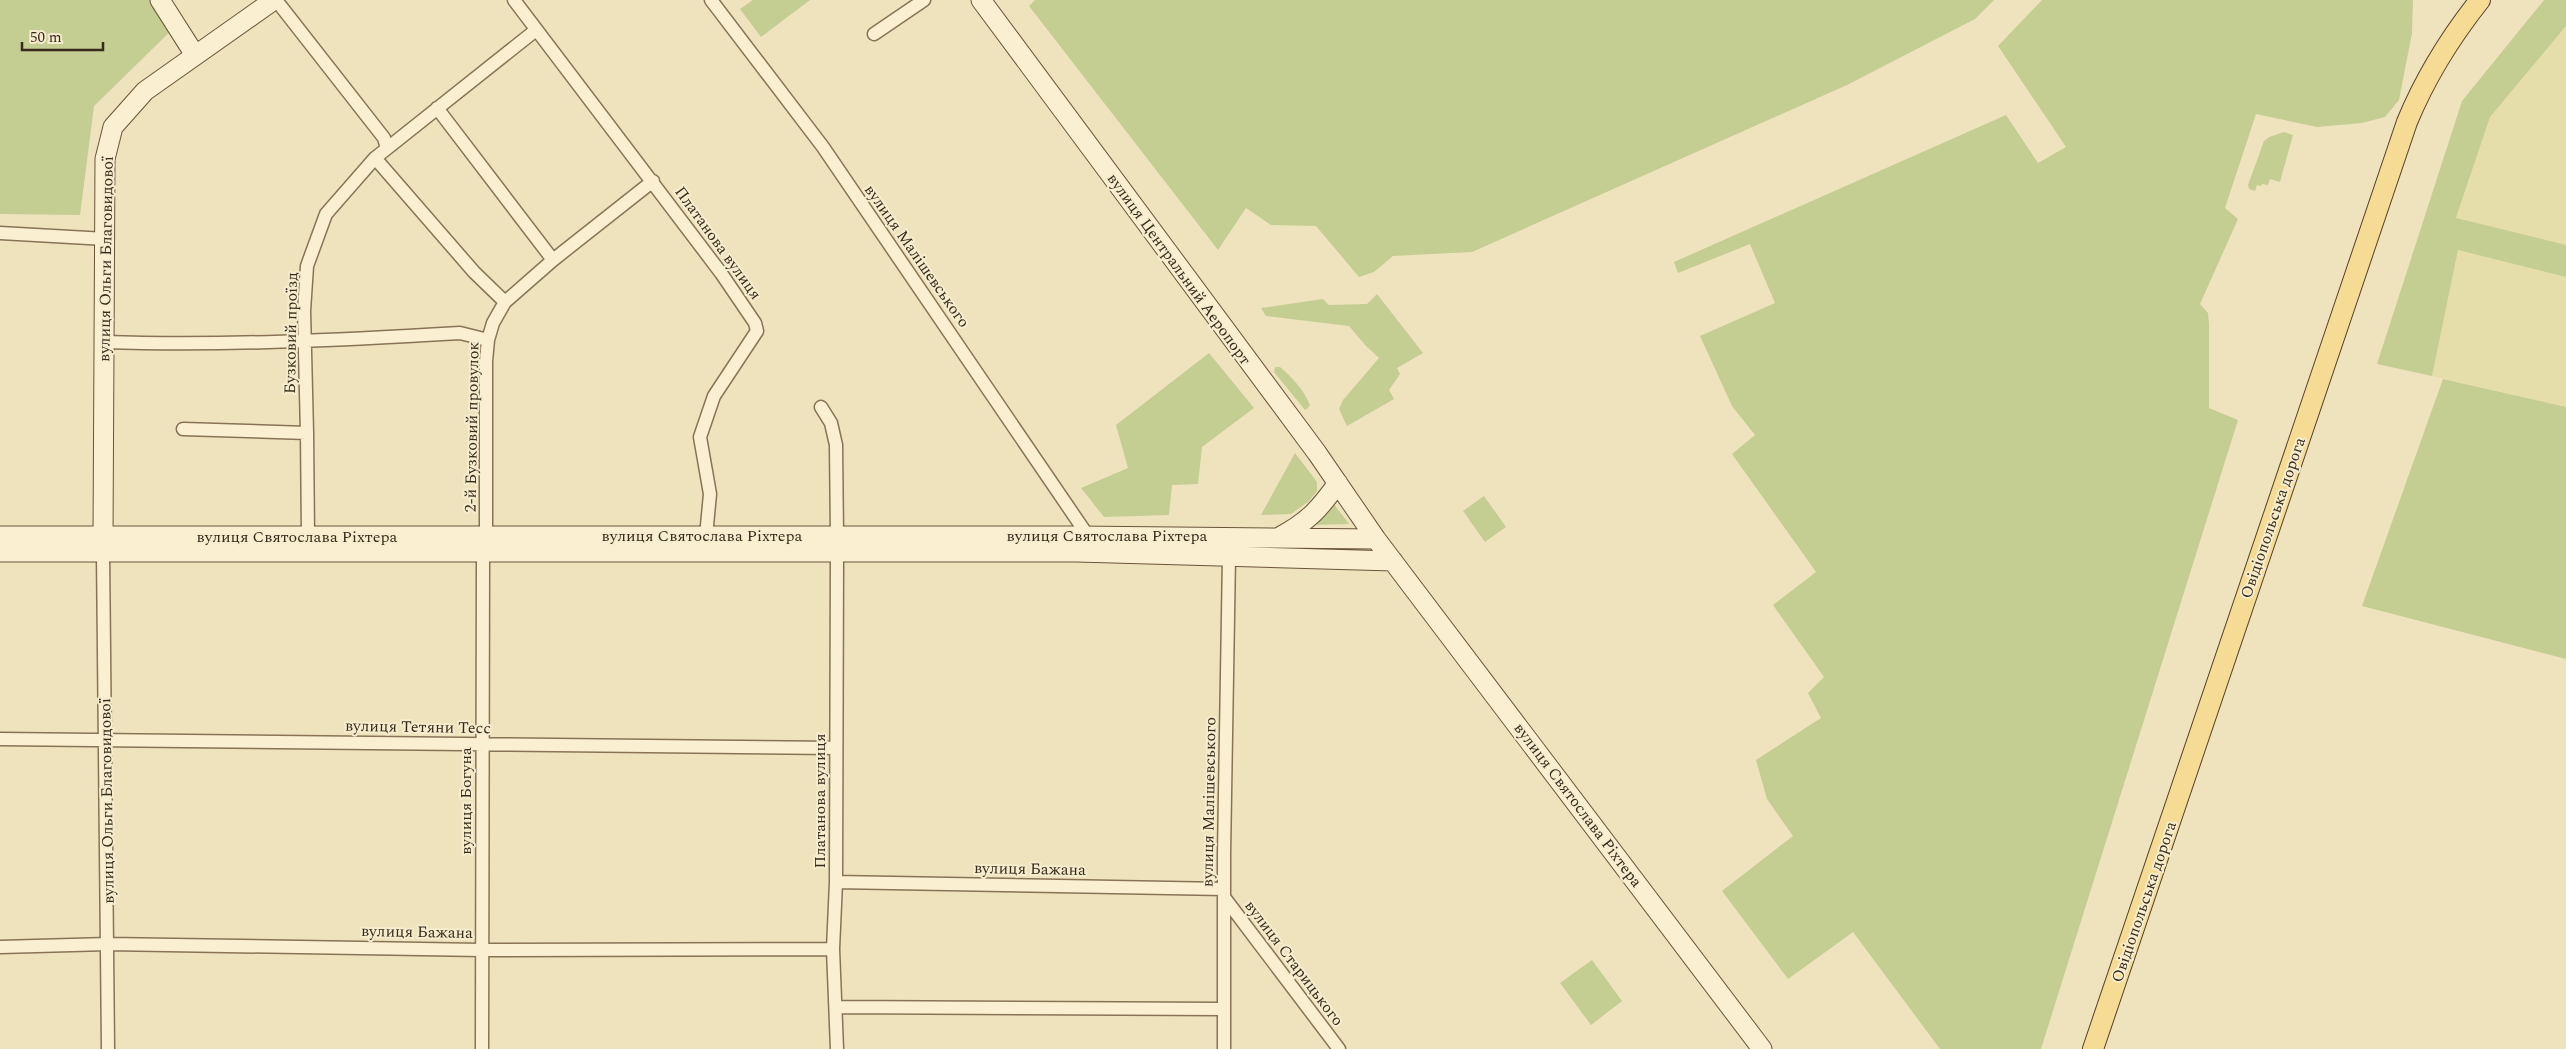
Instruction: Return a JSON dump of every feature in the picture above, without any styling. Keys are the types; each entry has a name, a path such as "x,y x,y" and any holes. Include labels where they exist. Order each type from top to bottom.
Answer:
{"main road":[{"path":"160,0 195,55"},
{"name":"вулиця Ольги Благовидової","path":"103,545 105,159 113,127 146,91 275,0"},
{"name":"вулиця Центральний Аеропорт","path":"981,0 1338,483 1376,539"},
{"name":"Овідіопольська дорога","path":"2093,1049 2407,122 2420,92 2445,46 2476,2"},
{"path":"1281,536 1302,524 1318,511 1338,483"},
{"name":"вулиця Святослава Ріхтера","path":"0,536 103,545 837,544 1088,536 1281,536 1376,539 1762,1049"},
{"name":"вулиця Святослава Ріхтера","path":"0,552 103,545 308,537 484,545 706,536 837,544 1393,561"}],"street":[{"path":"275,0 384,138 387,148"},
{"name":"Платанова вулиця","path":"514,0 722,273 755,323 757,331 714,396 700,437 710,494 706,536"},
{"name":"вулиця Малішевського","path":"711,0 823,147 1088,536"},
{"path":"874,34 924,0"},
{"name":"Бузковий проїзд","path":"308,537 305,342 307,266 326,214 375,158 536,30"},
{"path":"436,108 553,260"},
{"path":"375,158 474,272 504,302"},
{"name":"2-й Бузковий провулок","path":"484,545 488,340 493,323 504,302 553,260 653,181"},
{"path":"0,233 106,239"},
{"path":"105,342 180,345 305,342 460,333 488,340"},
{"name":"Платанова вулиця","path":"821,407 831,423 836,445 836,882 833,949 837,1049"},
{"path":"183,429 307,433"},
{"name":"вулиця Ольги Благовидової","path":"103,545 108,1049"},
{"name":"вулиця Богуна","path":"482,1049 484,545"},
{"name":"вулиця Малішевського","path":"1224,1049 1224,893 1230,556"},
{"name":"вулиця Тетяни Тесс","path":"0,739 836,748"},
{"name":"вулиця Бажана","path":"836,882 1224,893"},
{"name":"вулиця Старицького","path":"1224,893 1339,1049"},
{"name":"вулиця Бажана","path":"0,947 108,944 482,950 833,949"},
{"path":"836,1007 1224,1009"}],"shaded area":[{"path":"2566,26 2566,245 2456,219 2490,117"},
{"path":"2458,250 2566,277 2566,407 2432,376"}],"green space":[{"path":"0,0 160,0 178,24 94,106 80,215 0,214"},
{"path":"753,0 810,0 761,37 740,9"},
{"path":"1035,0 1994,0 1975,19 1847,85 1472,252 1393,256 1374,272 1359,277 1316,226 1271,225 1246,208 1218,250 1029,6"},
{"path":"2042,0 2413,0 2412,33 2399,100 2385,117 2362,123 2317,127 2256,114 2225,208 2238,219 2200,304 2208,313 2209,324 2209,408 2238,420 2041,1049 1940,1049 1853,932 1788,979 1722,891 1793,836 1767,799 1756,760 1821,718 1808,693 1824,677 1773,605 1816,572 1732,454 1755,435 1732,406 1700,336 1775,303 1750,244 1678,273 1674,262 2006,115 2038,163 2066,147 1998,46"},
{"path":"2544,0 2566,0 2566,26 2490,117 2456,218 2566,245 2566,277 2458,250 2432,376 2377,364 2462,101"},
{"path":"2284,132 2293,135 2280,182 2270,179 2268,185 2257,185 2255,191 2249,189 2248,185 2264,141 2269,137"},
{"path":"1377,294 1423,353 1397,368 1400,374 1389,390 1394,399 1347,426 1339,409 1343,400 1379,358 1349,326 1266,316 1261,308 1323,299 1329,305 1367,304"},
{"path":"1209,353 1254,408 1202,447 1198,484 1172,485 1169,515 1104,517 1081,488 1128,468 1116,425"},
{"path":"1275,367 1280,367 1297,384 1310,405 1308,408 1305,410 1274,372"},
{"path":"2443,379 2566,407 2566,659 2362,606"},
{"path":"1295,453 1317,482 1317,491 1309,501 1291,514 1261,515"},
{"path":"1484,496 1506,527 1485,542 1463,511"},
{"path":"1333,503 1349,524 1310,525"},
{"path":"1592,960 1622,1001 1591,1025 1560,983"}]}
